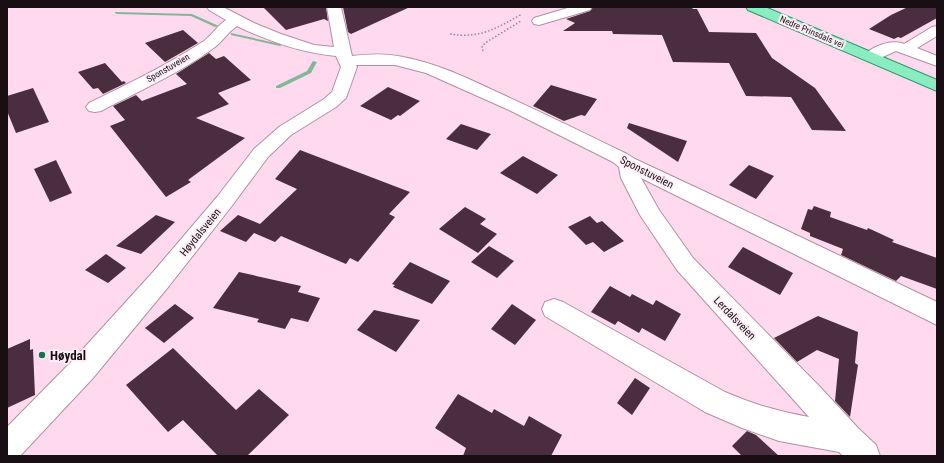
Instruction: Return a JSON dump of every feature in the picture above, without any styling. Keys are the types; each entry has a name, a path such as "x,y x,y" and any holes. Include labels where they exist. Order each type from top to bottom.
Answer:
{"main road":[{"name":"Nedre Prinsdals vei","path":"753,7 937,86"}],"street":[{"name":"Sponstuveien","path":"214,7 236,20 286,40 315,49 345,56 394,60 437,71 509,104 620,158 628,164 720,207 937,314"},
{"name":"Høydalsveien","path":"7,448 84,369 210,220 261,153 285,131 330,103 340,94 349,67 345,56 334,7"},
{"path":"542,20 585,7"},
{"name":"Sponstuveien","path":"95,107 171,68 211,43 224,28 236,20"},
{"path":"906,49 937,30"},
{"path":"871,57 894,46 937,61"},
{"name":"Lerdalsveien","path":"628,164 631,178 651,215 685,264 856,448"},
{"path":"554,308 609,342 709,398 742,414 856,448"}],"path":[{"path":"450,34 462,37 487,33 524,13 530,13 542,20"},
{"path":"483,51 482,47 486,43 523,20"}],"building":[{"path":"263,7 326,7 328,21 324,19 286,30"},
{"path":"343,7 410,7 351,34 348,32"},
{"path":"593,7 691,7 693,9 697,9 709,32 756,33 772,58 815,88 846,131 812,130 791,97 746,96 729,63 673,62 662,35 613,34 612,31 563,31 575,23 566,19 590,11"},
{"path":"908,7 937,7 937,18 901,38 898,37 894,39 869,29 891,15"},
{"path":"183,30 198,43 165,62 145,43"},
{"path":"209,53 216,59 224,56 251,80 218,93 229,104 196,118 245,138 188,180 191,182 166,197 110,126 125,120 113,106 136,95 142,101 187,84 176,74"},
{"path":"105,63 122,82 124,81 126,83 103,94 98,88 93,89 78,72"},
{"path":"551,85 597,99 585,116 581,115 564,121 533,106"},
{"path":"388,87 420,101 400,116 398,115 391,120 360,106"},
{"path":"33,88 49,122 16,133 7,111 7,96"},
{"path":"629,123 687,141 678,162 627,128"},
{"path":"461,124 491,134 477,150 446,139"},
{"path":"300,150 410,192 389,214 395,217 358,262 350,258 346,264 281,236 275,242 254,233 246,242 220,231 238,215 260,224 297,189 275,179"},
{"path":"523,156 558,175 537,194 500,173"},
{"path":"56,160 72,193 50,202 34,169"},
{"path":"749,165 774,176 756,199 729,185"},
{"path":"814,206 831,212 830,217 867,230 868,228 894,240 892,242 937,258 937,289 901,276 896,281 841,255 843,249 810,236 810,233 801,229 808,209 812,210"},
{"path":"465,207 486,219 480,224 497,234 478,253 439,229"},
{"path":"156,215 175,222 141,254 116,246"},
{"path":"590,216 597,223 602,221 624,241 604,252 593,242 586,245 568,227"},
{"path":"489,246 514,261 497,278 471,262"},
{"path":"743,247 793,273 780,295 728,267"},
{"path":"106,254 126,268 108,283 85,270"},
{"path":"410,262 450,281 432,304 393,287 395,285 392,284"},
{"path":"239,272 301,286 298,292 320,298 308,322 291,318 285,329 257,322 259,319 213,308"},
{"path":"610,286 630,297 632,294 653,305 656,300 681,314 665,341 642,328 639,333 618,321 615,325 591,312"},
{"path":"175,304 194,318 164,343 145,328"},
{"path":"512,304 536,320 515,345 491,329"},
{"path":"374,310 420,320 396,352 357,330"},
{"path":"818,316 858,332 855,363 858,365 850,417 835,401 839,359 817,350 797,362 774,338"},
{"path":"30,339 30,350 33,349 35,395 7,408 7,349"},
{"path":"173,348 236,410 259,389 289,415 247,456 218,456 183,420 168,432 126,385"},
{"path":"635,378 650,388 632,415 617,403"},
{"path":"458,394 492,413 494,409 524,426 529,416 562,435 551,456 463,456 466,448 435,428"},
{"path":"747,431 756,435 779,456 742,456 732,446"}],"waterway":[{"path":"117,13 192,15 217,26"},
{"path":"233,34 280,45"},
{"path":"278,87 309,72 315,62"}],"place":[{"name":"Høydal","path":"42,355"}]}
